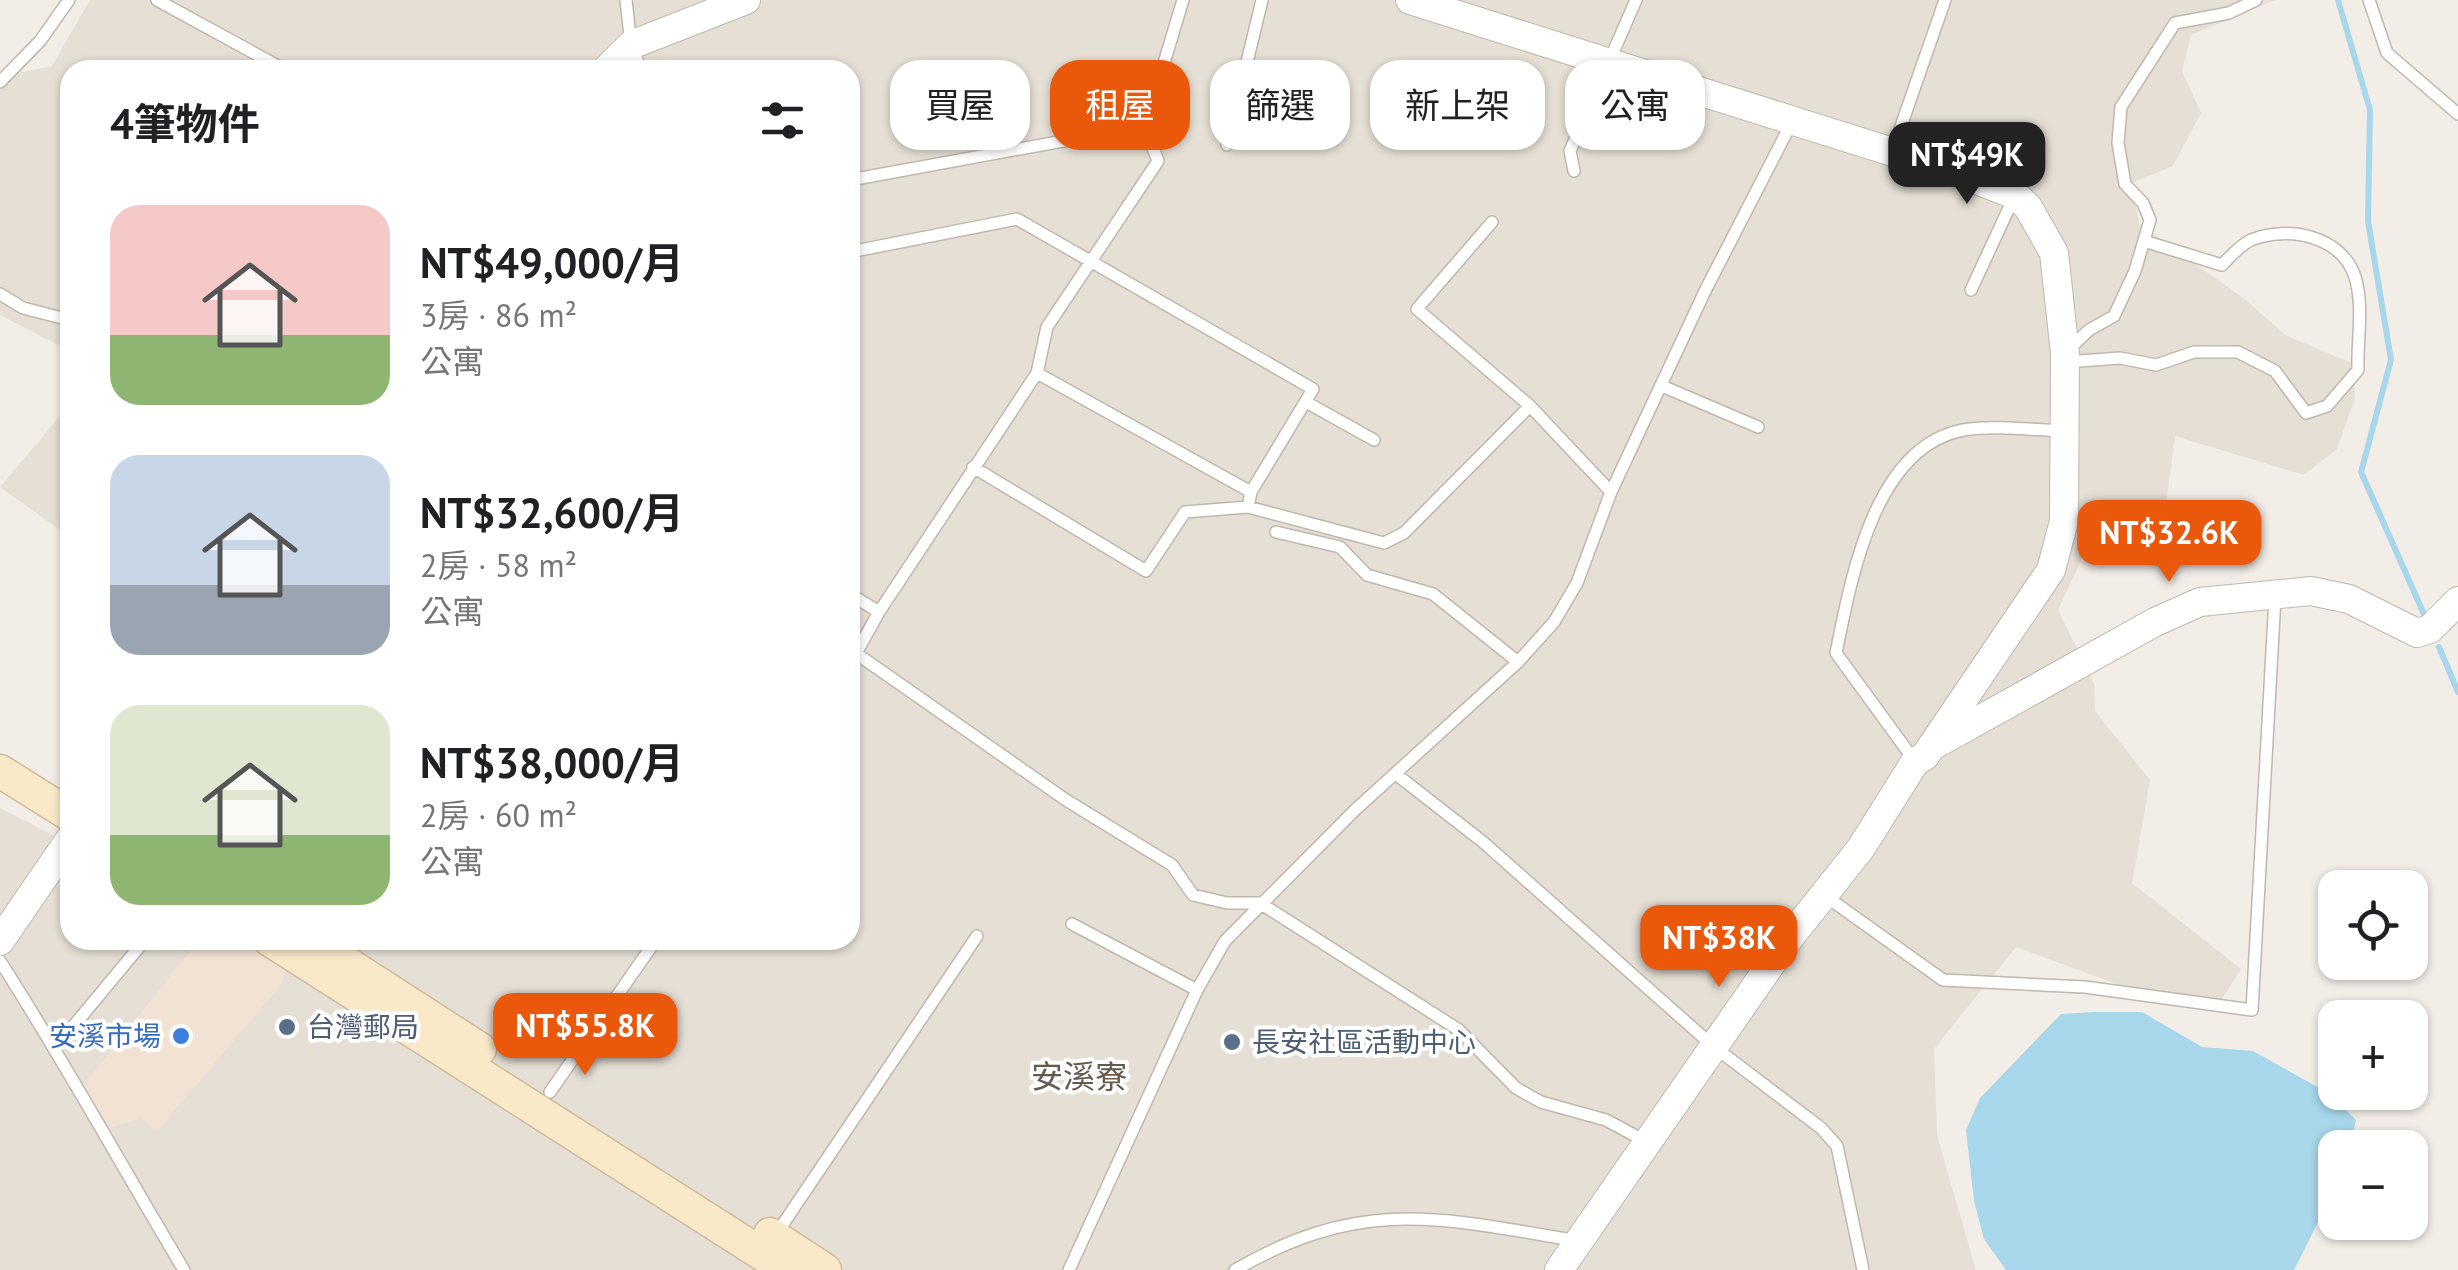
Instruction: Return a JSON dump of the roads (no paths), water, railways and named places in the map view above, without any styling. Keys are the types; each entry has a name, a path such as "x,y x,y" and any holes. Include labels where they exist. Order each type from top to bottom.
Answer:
{"main road":[{"path":"0,746 60,783"},
{"path":"0,771 60,809"},
{"path":"286,950 786,1270"},
{"path":"327,950 825,1270"}],"street":[{"path":"636,58 746,0"},
{"path":"1410,0 1596,60"},
{"path":"1559,1270 1713,1046 1861,848 2051,570 2064,520 2065,357 2054,253 2028,207 2016,195 1959,173 1890,155 1705,93"},
{"path":"1922,755 2155,622 2200,602 2311,592 2349,598 2417,632 2430,629 2458,601"},
{"path":"0,941 60,854"}],"lane":[{"path":"0,82 40,41 70,0"},
{"path":"157,0 267,60"},
{"path":"626,0 636,58"},
{"path":"1165,60 1183,0"},
{"path":"1247,60 1262,0"},
{"path":"1613,60 1636,0"},
{"path":"1890,155 1945,0"},
{"path":"2065,357 2089,330 2114,316 2150,220 2143,202 2125,184 2120,160 2122,107 2175,23 2229,12 2256,0"},
{"path":"2370,0 2388,52 2458,114"},
{"path":"1068,1270 1198,990 1225,941 1260,903 1518,662 1554,622 1578,582 1612,492 1793,120"},
{"path":"860,178 1050,143"},
{"path":"860,648 879,612 1037,373 1047,328 1158,162 1154,150"},
{"path":"1570,150 1574,171"},
{"path":"1971,290 2016,195"},
{"path":"860,250 1018,219 1313,390 1251,492 1248,506"},
{"path":"1492,222 1417,309 1530,406 1612,492"},
{"path":"2065,357 2120,358 2156,365 2194,352 2238,352 2275,370 2306,414 2327,406 2358,370 2356,279 2346,254 2329,243 2300,234 2252,240 2222,265 2144,241"},
{"path":"0,294 23,308 60,317"},
{"path":"1037,373 1251,492"},
{"path":"1662,386 1758,427"},
{"path":"1306,402 1374,440"},
{"path":"974,468 1146,570 1185,512 1248,506 1384,543 1404,533 1530,406"},
{"path":"1922,755 1836,653 1862,540 1896,477 1921,446 1964,430 2064,430"},
{"path":"1276,532 1340,547 1367,575 1433,594 1518,662"},
{"path":"1824,896 1943,980 2085,987 2252,1010 2275,593"},
{"path":"860,600 879,612"},
{"path":"860,663 1172,866 1193,895 1227,904 1260,903 1459,1030 1516,1088 1541,1102 1606,1120 1649,1143"},
{"path":"1397,775 1483,842 1713,1046 1783,1097 1837,1146 1865,1269"},
{"path":"1072,924 1198,990"},
{"path":"774,1237 978,936"},
{"path":"56,1048 137,950"},
{"path":"550,1092 649,950"},
{"path":"0,961 56,1048 92,1117 184,1270"},
{"path":"1235,1270 1288,1240 1374,1218 1442,1218 1580,1241"}],"water":[{"path":"2142,1012 2202,1047 2253,1051 2318,1087 2318,1110 2346,1110 2356,1120 2354,1130 2318,1130 2318,1222 2294,1270 2006,1270 1984,1239 1974,1201 1966,1130 1980,1098 2061,1014"}],"waterway":[{"path":"2338,0 2370,110 2368,221 2391,360 2361,472 2427,621"},
{"path":"2439,647 2458,692"}],"place":[{"name":"台灣郵局","path":"287,1027"},
{"name":"安溪市場","path":"181,1036"},
{"name":"長安社區活動中心","path":"1232,1042"}],"district":[{"name":"安溪寮","path":"1079,1077"}]}
